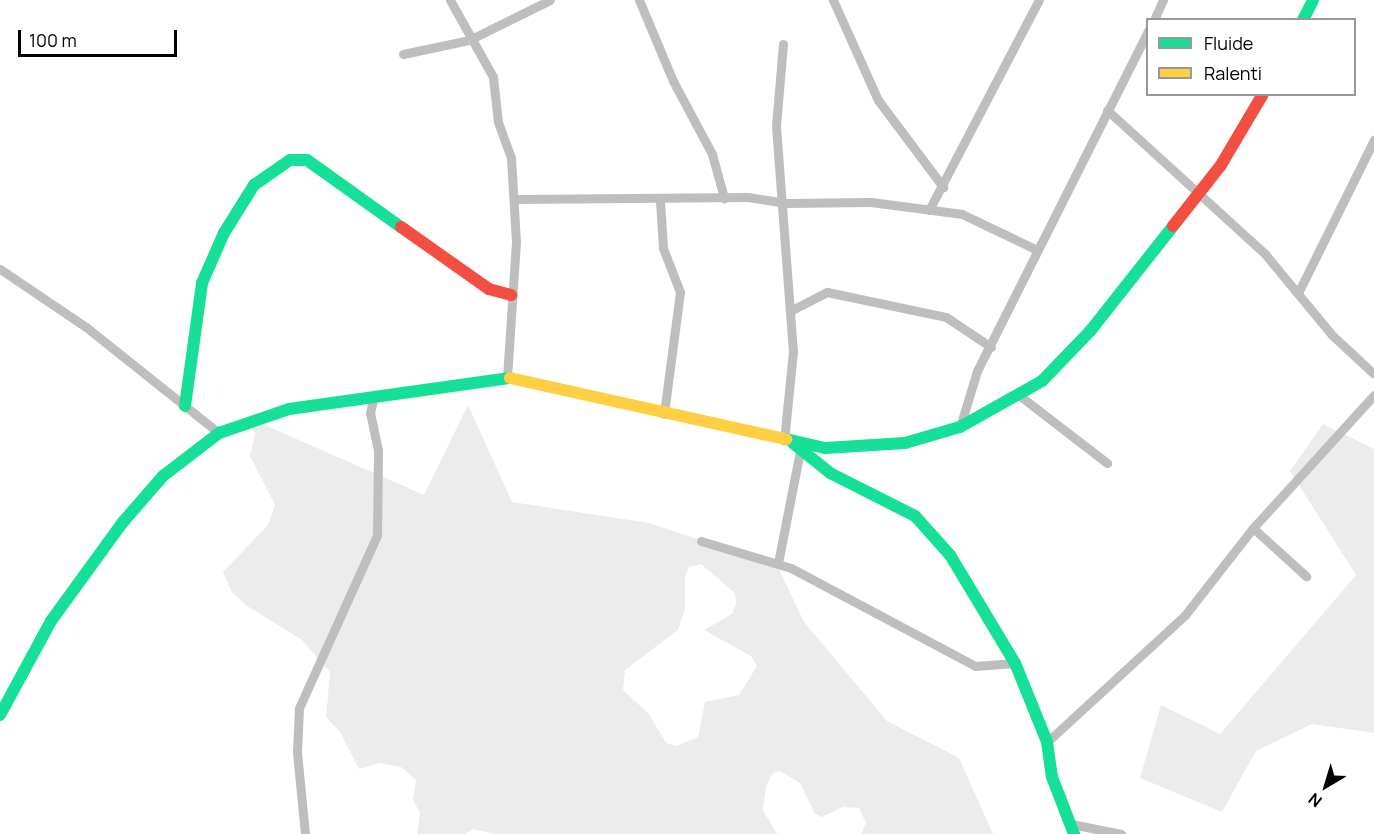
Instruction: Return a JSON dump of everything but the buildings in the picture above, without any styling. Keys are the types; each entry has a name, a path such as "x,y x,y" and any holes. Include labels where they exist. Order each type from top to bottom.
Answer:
{"main road":[{"path":"1304,18 1313,0"},
{"path":"0,715 51,621 123,522 163,476 219,434 289,409 507,377 792,445 825,448 886,445 928,439 960,427 1020,396 1042,381 1091,330 1198,195 1262,96"},
{"path":"185,406 202,283 224,232 254,185 290,160 307,160 489,289 511,295"},
{"path":"792,445 830,473 915,516 931,531 1015,663 1047,742 1052,777 1072,829"}],"street":[{"path":"450,0 469,40 495,83 498,122 511,158 516,199 507,377"},
{"path":"403,54 469,40 550,0"},
{"path":"639,0 673,81 712,154 724,198"},
{"path":"833,0 878,100 943,187"},
{"path":"929,210 1039,0"},
{"path":"1155,18 1163,0"},
{"path":"960,427 977,371 1146,35"},
{"path":"778,563 792,445 790,311 785,203 776,126 783,44"},
{"path":"1107,110 1198,195 1266,254 1299,291 1332,335 1374,374"},
{"path":"1299,291 1374,140"},
{"path":"516,199 660,201 724,198 785,203 871,202 962,214 1037,249"},
{"path":"660,201 663,248 680,292 664,414"},
{"path":"0,269 86,327 219,434"},
{"path":"790,311 827,292 946,317 991,347"},
{"path":"1047,742 1185,615 1253,528 1374,395"},
{"path":"305,834 297,752 299,708 377,535 378,450 370,423 374,396"},
{"path":"1020,396 1107,463"},
{"path":"1253,528 1306,576"},
{"path":"701,541 778,563 947,655 975,666 1015,663"},
{"path":"1072,829 1121,834"}],"shaded area":[{"path":"468,405 512,502 649,523 777,565 804,622 887,721 959,758 993,834 861,834 866,823 859,808 843,807 822,817 815,814 800,783 780,771 773,773 766,787 763,810 777,834 495,834 473,829 466,834 417,834 420,813 413,800 416,780 401,767 379,763 359,769 340,732 326,717 330,672 302,640 247,606 232,592 223,572 268,525 275,505 250,456 255,434 249,418 424,495","holes":["701,564 735,593 736,604 732,614 704,630 751,656 757,666 739,695 705,702 698,737 676,746 666,743 649,714 623,690 625,670 678,630 685,609 685,577 689,567"]},
{"path":"1323,424 1374,449 1374,733 1312,724 1256,751 1222,812 1140,778 1161,705 1220,734 1356,575 1290,471"}],"traffic: fast":[{"path":"1304,18 1313,0"},
{"path":"185,406 202,283 224,233 254,185 290,160 307,160 401,227"},
{"path":"786,439 825,448 905,443 960,427 1042,381 1091,330 1173,226"},
{"path":"0,715 51,621 123,522 163,476 219,433 289,409 510,378"},
{"path":"793,443 830,473 915,516 950,555 1015,663 1047,742 1052,777 1074,834"}],"traffic: slow":[{"path":"510,378 786,439"}],"traffic: jam":[{"path":"1173,226 1221,165 1262,96"},
{"path":"401,227 489,289 511,295"}]}
